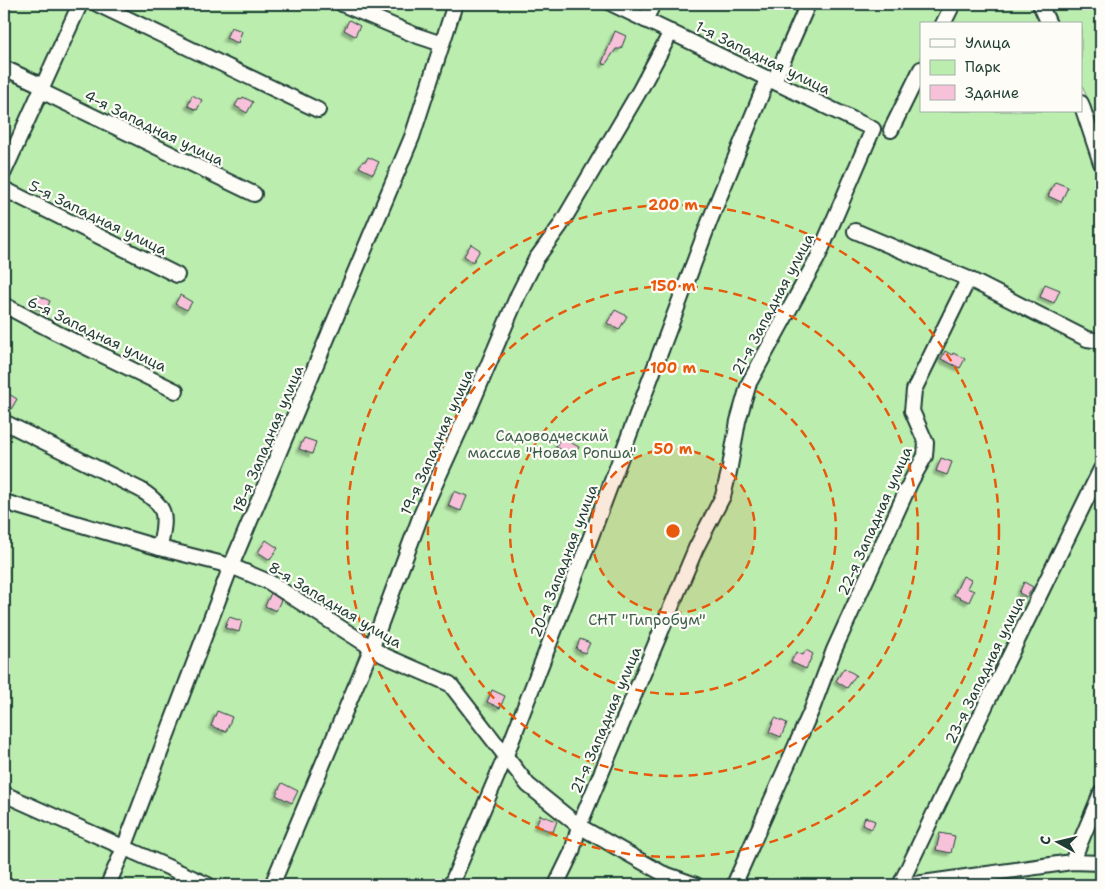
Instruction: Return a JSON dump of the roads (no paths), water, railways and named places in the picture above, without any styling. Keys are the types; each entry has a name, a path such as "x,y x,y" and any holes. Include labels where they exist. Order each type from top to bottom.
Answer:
{"street":[{"path":"4,172 80,4"},
{"path":"97,4 318,110"},
{"path":"342,4 415,35 442,44"},
{"name":"18-я Западная улица","path":"108,885 124,848 231,566 412,137 455,4"},
{"name":"1-я Западная улица","path":"612,4 873,129"},
{"path":"645,20 653,4"},
{"name":"20-я Западная улица","path":"451,885 506,755 595,526 710,220 771,80 808,4"},
{"path":"944,22 953,4"},
{"path":"1040,4 1048,22"},
{"name":"19-я Западная улица","path":"272,885 372,647 421,515 533,266 560,226 640,90 671,32"},
{"name":"4-я Западная улица","path":"4,68 42,89 254,194"},
{"path":"891,130 920,71"},
{"path":"1082,106 1101,163"},
{"name":"21-я Западная улица","path":"556,885 572,852 579,826 696,548 723,496 738,422 749,383 818,257 873,129"},
{"name":"5-я Западная улица","path":"4,189 178,275"},
{"path":"855,231 970,279 1087,339 1101,341"},
{"name":"22-я Западная улица","path":"734,885 812,709 834,650 911,481 925,456 926,443 912,411 914,390 970,279"},
{"name":"6-я Западная улица","path":"4,305 176,391"},
{"path":"4,422 141,490 157,500 165,517 160,548"},
{"name":"23-я Западная улица","path":"900,885 1101,469"},
{"name":"8-я Западная улица","path":"4,502 160,548 231,566 269,582 383,655 450,684 528,785 579,826 662,873 696,885"},
{"path":"1072,862 1101,793"},
{"path":"4,794 208,885"},
{"path":"908,885 1072,862 1101,863"}],"park label":[{"name":"Садоводческий массив \"Новая Ропша\"","path":"552,444"},
{"name":"СНТ \"Гипробум\"","path":"647,620"}]}
